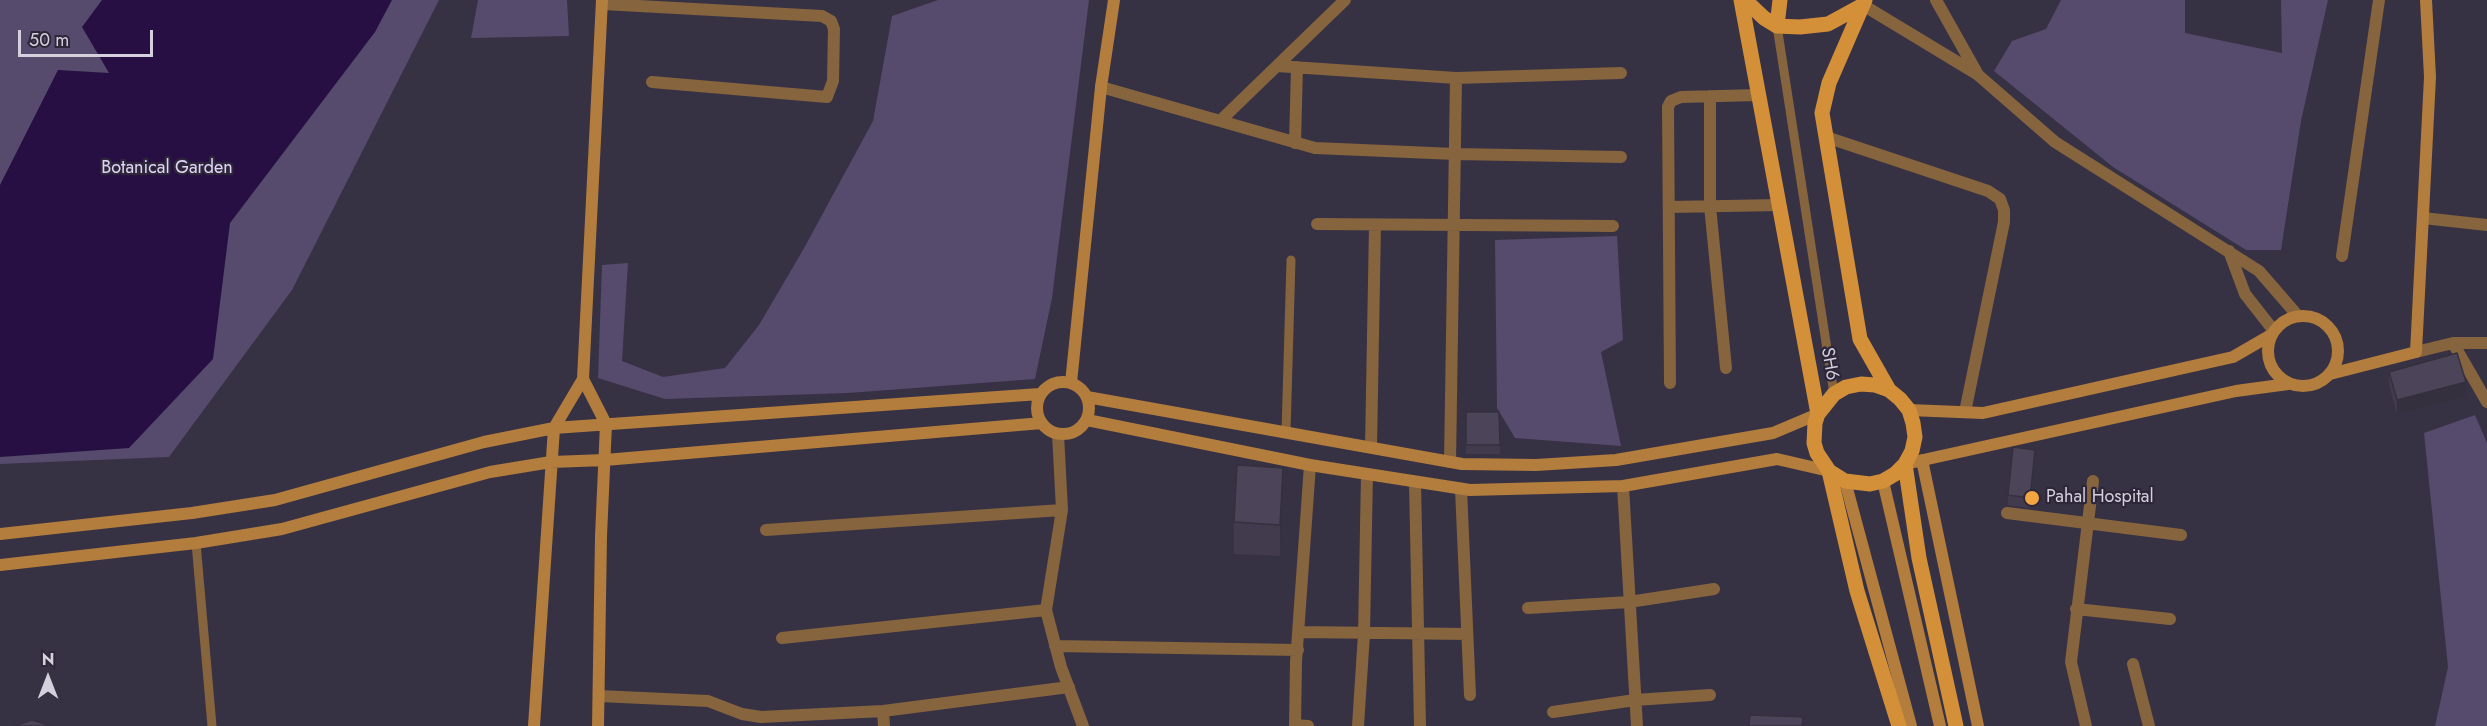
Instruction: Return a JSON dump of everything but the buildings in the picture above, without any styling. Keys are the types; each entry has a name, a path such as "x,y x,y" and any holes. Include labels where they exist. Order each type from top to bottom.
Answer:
{"main road":[{"path":"1071,383 1101,87 1114,0"},
{"path":"1743,0 1777,26 1800,27 1828,24 1864,3"},
{"name":"SH6","path":"1743,0 1818,414 1815,423 1817,453 1829,471 1857,591 1899,726"},
{"path":"1777,26 1780,0"},
{"path":"2330,374 2415,352 2430,77 2426,0"},
{"path":"534,726 554,428 583,379 602,2"},
{"path":"1864,3 1829,83 1822,113 1860,339 1889,390"},
{"path":"1909,410 1983,413 2233,357 2273,333 2287,320 2298,316 2310,317 2322,322 2331,330 2338,352 2336,364 2321,382 2299,387 2288,384 2271,368 2267,346 2273,333"},
{"path":"583,379 606,424 601,536 598,726"},
{"path":"0,534 192,513 275,500 484,442 554,428 1040,394 1053,384 1071,383 1079,387 1087,397 1089,411 1087,420 1075,432 1058,434 1050,431 1042,423 1037,411 1040,394"},
{"path":"1087,397 1450,462 1536,465 1616,460 1773,433 1818,414 1834,394 1846,387 1861,384 1875,385 1889,390 1900,399 1909,410 1915,437 1912,451 1905,464 1883,481 1870,484 1845,481 1829,471 1777,459 1623,486 1461,489 1310,465 1087,420"},
{"path":"1905,464 2236,391 2288,384"},
{"path":"0,565 196,543 282,529 490,472 551,462 605,460 1042,423"},
{"path":"1922,460 1978,726"},
{"path":"1905,464 1919,558 1956,726"},
{"path":"1845,481 1911,726"},
{"path":"1883,481 1940,726"}],"street":[{"path":"1220,121 1345,0"},
{"path":"1936,0 1977,74"},
{"path":"2342,256 2379,0"},
{"path":"602,2 649,3 822,16 831,21 834,29 833,81 827,97 652,82"},
{"path":"1864,3 1977,74 2055,142 2259,271 2298,316"},
{"path":"1277,66 1456,78 1620,73"},
{"path":"1295,143 1297,67"},
{"path":"1450,462 1456,78"},
{"path":"1101,87 1316,148 1455,154 1621,157"},
{"path":"1670,383 1668,107 1676,98 1759,95"},
{"path":"1710,96 1710,206 1726,368"},
{"path":"1826,137 1988,191 2000,199 2004,210 2004,222 1965,412"},
{"path":"1669,207 1780,205"},
{"path":"2423,218 2487,225"},
{"path":"1317,224 1454,227 1613,226"},
{"path":"1371,447 1375,225"},
{"path":"2229,251 2245,294 2273,333"},
{"path":"2415,352 2453,343 2487,343"},
{"path":"2453,343 2487,402"},
{"path":"1058,434 1062,510 1046,610 1055,646 1083,726"},
{"path":"1308,726 1295,726 1310,465"},
{"path":"1358,726 1364,634 1367,474"},
{"path":"2086,726 2071,662 2092,481"},
{"path":"1415,482 1420,726"},
{"path":"1623,486 1637,726"},
{"path":"1461,489 1470,695"},
{"path":"766,530 1062,510"},
{"path":"2007,513 2087,525 2181,535"},
{"path":"1528,608 1629,602 1714,589"},
{"path":"2076,609 2170,619"},
{"path":"782,638 1046,610"},
{"path":"1299,632 1467,634"},
{"path":"1055,646 1298,650"},
{"path":"2133,664 2149,726"},
{"path":"599,696 708,701 742,714 806,720 1069,687"},
{"path":"1553,712 1635,700 1710,695"},
{"path":"883,711 884,726"}],"lane":[{"path":"1777,26 1834,394"},
{"path":"1286,432 1291,260"},
{"path":"196,543 212,726"}],"green space":[{"name":"Botanical Garden","path":"0,0 439,0 292,290 169,457 0,464"},
{"path":"478,0 567,0 569,36 471,38"},
{"path":"938,0 1089,0 1052,298 1035,379 848,393 665,399 598,378 602,265 628,263 622,361 663,377 725,368 759,325 803,250 873,121 892,16"},
{"path":"2061,0 2185,0 2185,33 2282,53 2281,0 2328,0 2301,121 2281,250 2246,250 2113,167 1994,71 2012,41 2046,29"},
{"path":"1617,236 1623,340 1601,352 1621,446 1515,438 1497,408 1495,240"},
{"path":"2475,415 2487,443 2487,726 2435,726 2448,667 2424,433"}],"shaded area":[{"name":"Botanical Garden","path":"102,0 392,0 375,32 230,223 213,359 129,448 0,457 0,185 58,70 109,73 82,27"}],"place":[{"name":"Pahal Hospital","path":"2032,498"}]}
